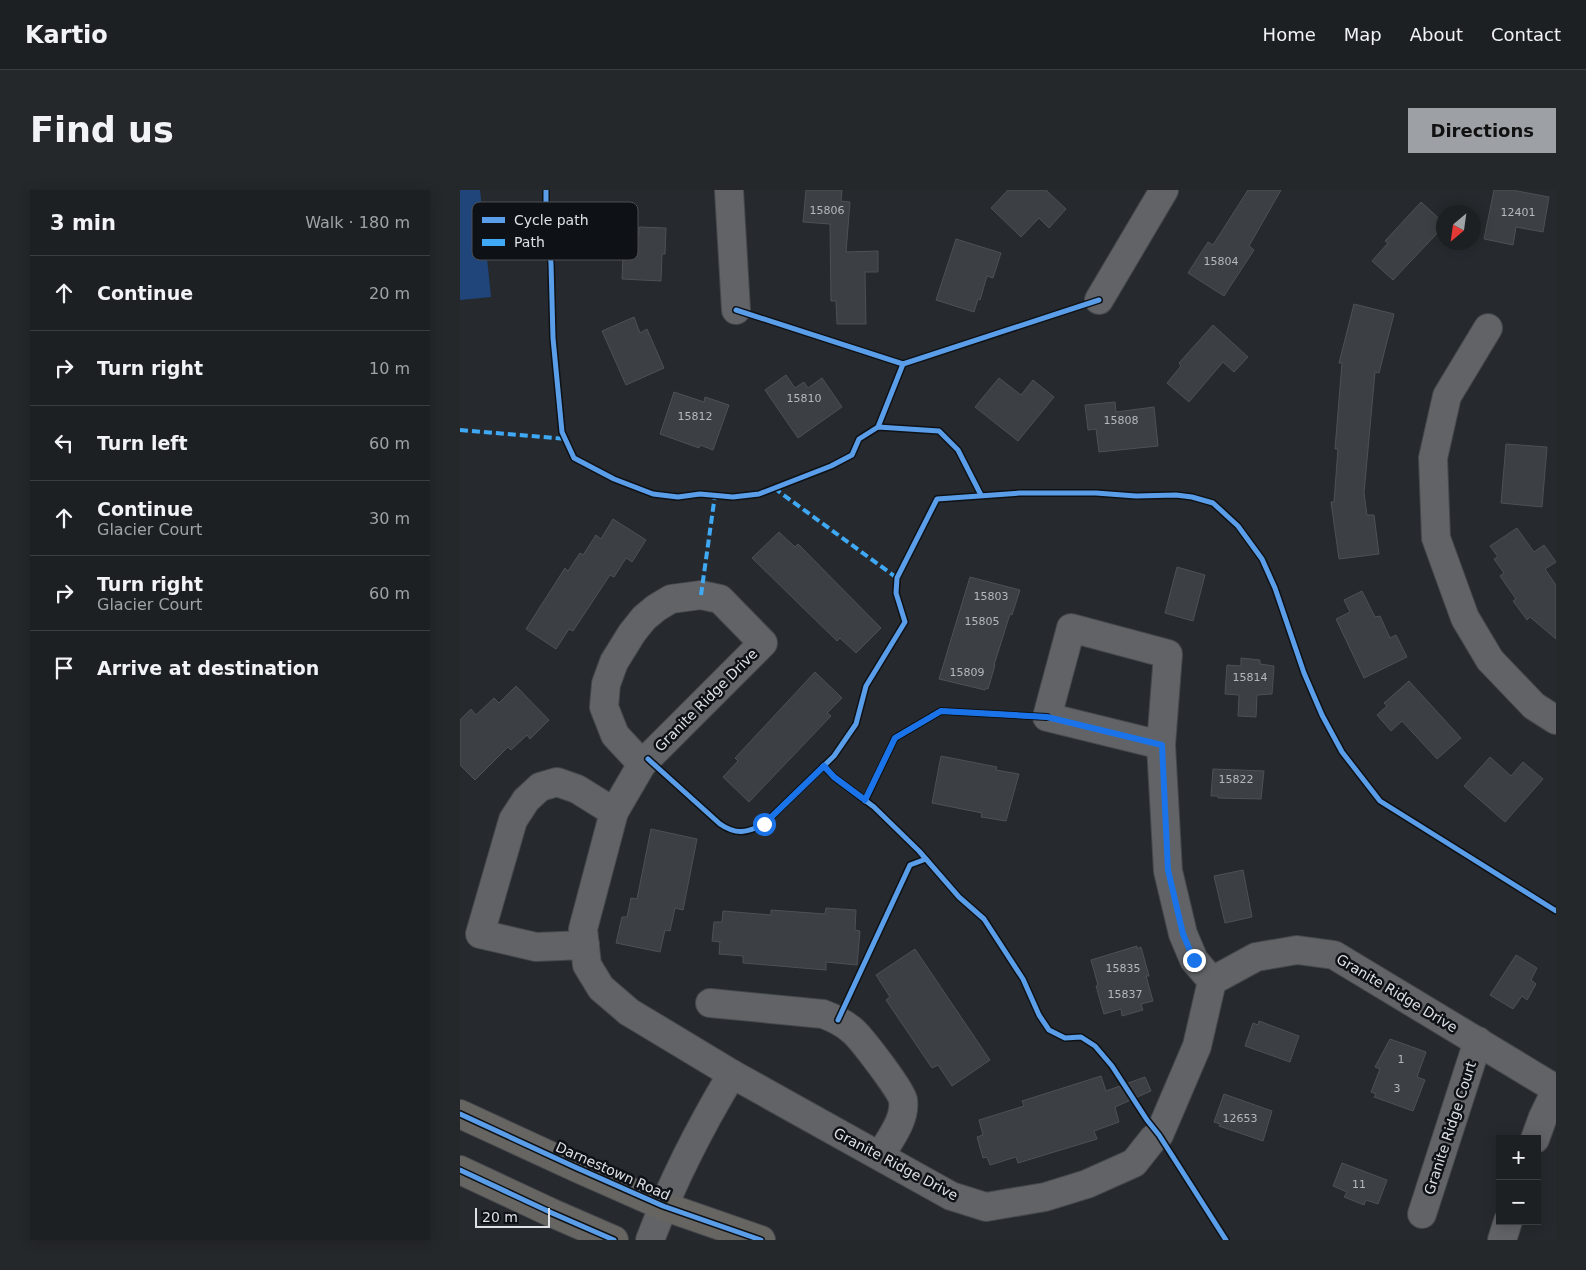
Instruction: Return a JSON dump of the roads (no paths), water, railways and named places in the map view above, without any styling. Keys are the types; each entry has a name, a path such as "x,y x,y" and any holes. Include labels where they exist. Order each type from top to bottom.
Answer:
{"main road":[{"name":"Darnestown Road","path":"460,1114 663,1206 761,1240"},
{"path":"460,1170 614,1240"}],"street":[{"path":"729,190 736,310"},
{"path":"1098,300 1164,190"},
{"path":"1488,328 1448,396 1432,458 1436,538 1465,618 1490,660 1534,706 1556,720"},
{"name":"Granite Ridge Drive","path":"642,764 615,735 604,707 606,684 614,662 644,618 671,599 701,595 720,600 763,643 642,764 614,812 583,929 587,965 601,988 629,1012 732,1074 951,1196 986,1207 1045,1197 1087,1184 1134,1163 1159,1134 1172,1107 1197,1046 1212,981 1256,957 1297,950 1334,955 1556,1090"},
{"path":"1162,745 1047,717 1070,628 1168,654 1162,745 1168,870 1183,934 1194,960 1212,981"},
{"path":"585,945 536,947 480,934 513,820 526,800 540,787 557,782 577,790 614,812"},
{"path":"710,1003 823,1014 838,1020 854,1031 903,1098 903,1110 899,1123 880,1156"},
{"name":"Granite Ridge Court","path":"1422,1214 1478,1041"},
{"path":"650,1240 679,1170 732,1074"},
{"path":"1536,1135 1556,1090"},
{"path":"1502,1240 1507,1225"}]}
